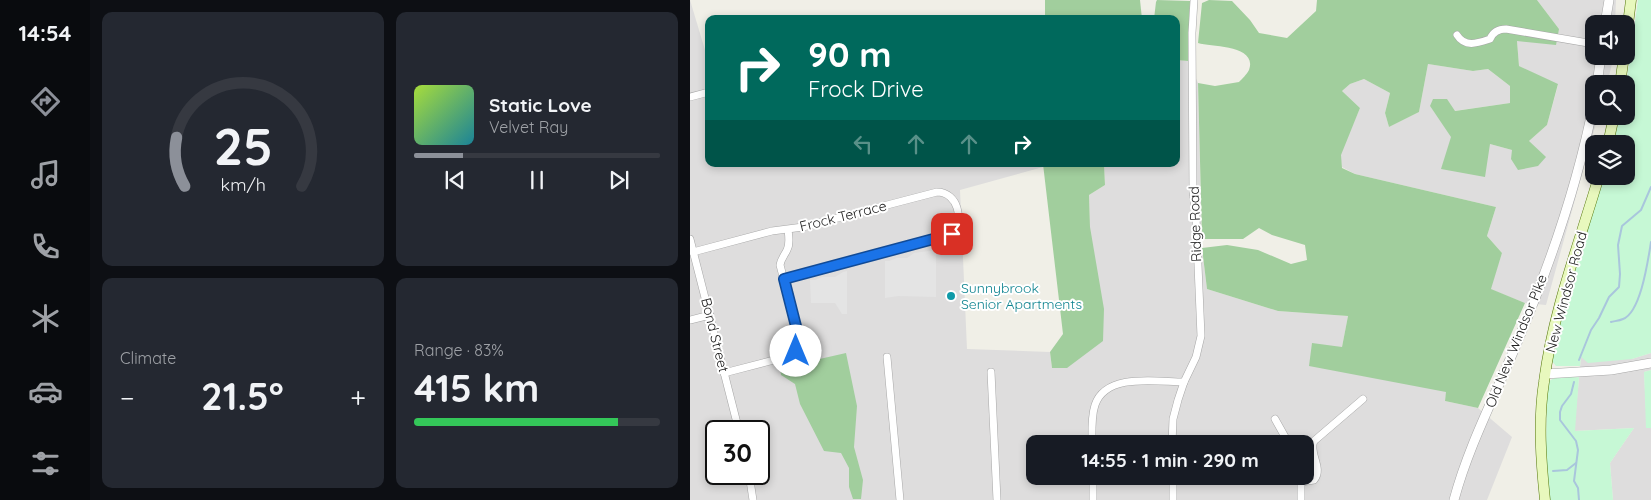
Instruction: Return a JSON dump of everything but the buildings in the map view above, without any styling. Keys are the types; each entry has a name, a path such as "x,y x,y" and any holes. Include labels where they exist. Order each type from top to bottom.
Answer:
{"main road":[{"path":"1629,15 1631,0"},
{"name":"New Windsor Road","path":"1545,500 1541,427 1545,374 1558,309 1597,185"}],"street":[{"name":"Ridge Road","path":"1173,435 1175,410 1184,382 1196,357 1201,336 1194,191 1192,33 1194,0"},
{"path":"1606,15 1609,0"},
{"path":"1457,35 1466,43 1478,43 1490,39 1498,30 1506,29 1585,42"},
{"path":"690,98 705,93"},
{"name":"Old New Windsor Pike","path":"1454,500 1466,459 1529,315 1575,181 1589,125"},
{"name":"Frock Terrace","path":"693,252 772,231 803,228 941,192 950,196 955,203 959,222 952,234 784,279"},
{"path":"724,373 789,356 796,351 799,338 780,263 788,248 788,230"},
{"name":"Bond Street","path":"690,240 736,420"},
{"path":"690,320 710,315"},
{"path":"887,357 900,500"},
{"path":"1545,374 1619,369 1651,363"},
{"path":"991,372 997,500"},
{"path":"1092,435 1096,402 1104,391 1111,386 1131,381 1184,382"},
{"path":"1314,441 1363,399"},
{"path":"1275,419 1284,435"},
{"path":"1314,454 1317,467 1317,476 1314,480"},
{"path":"751,485 754,500"},
{"path":"1093,485 1093,500"},
{"path":"1173,485 1173,500"},
{"path":"1301,485 1301,500"}],"shaded area":[{"path":"690,0 705,50 705,167 1043,167 960,190 967,349 1050,352 1052,368 1067,368 1090,227 1089,195 1105,185 1104,167 1180,167 1180,60 1188,61 1198,83 1202,249 1207,289 1278,311 1348,316 1342,347 1447,389 1445,401 1478,408 1512,437 1487,500 690,500"},
{"path":"1537,0 1616,0 1615,15 1585,15 1585,65 1612,65 1609,75 1585,75 1585,125 1596,125 1593,135 1585,135 1585,163 1546,305 1525,303 1490,289 1502,253 1487,236 1496,207 1355,174 1342,167 1340,155 1360,108 1342,91 1350,84 1364,79 1390,93 1385,113 1389,127 1419,112 1428,64 1473,71 1488,69 1510,86 1510,103 1454,111 1430,106 1452,137 1512,150 1529,141 1547,125 1558,85 1519,66 1517,41 1559,29"},
{"path":"936,250 936,297 898,296 885,298 885,261 907,258 914,253"},
{"path":"847,271 847,314 842,314 835,303 811,303 810,280 822,277 835,277"},
{"path":"1651,353 1651,370 1644,372 1647,428 1651,428 1651,500 1613,500 1610,463 1634,428 1574,431 1581,357 1632,359"}],"green space":[{"path":"1045,0 1140,0 1142,15 1045,15"},
{"path":"1157,0 1190,1 1188,61 1180,60 1180,15 1154,15"},
{"path":"1209,0 1232,1 1250,20 1259,33 1287,38 1316,11 1317,0 1537,0 1559,29 1556,45 1517,41 1519,66 1558,84 1547,125 1529,141 1546,157 1538,166 1518,170 1511,159 1512,150 1490,144 1485,177 1441,169 1451,137 1430,106 1433,99 1447,99 1455,111 1510,103 1510,86 1488,69 1473,71 1428,64 1419,112 1389,127 1385,113 1390,93 1364,79 1350,84 1342,91 1360,108 1341,155 1342,168 1355,174 1496,207 1487,236 1502,253 1491,289 1525,303 1478,408 1445,401 1446,392 1309,366 1312,343 1342,347 1348,316 1278,311 1207,289 1202,248 1227,245 1258,250 1291,264 1307,260 1305,245 1272,235 1259,228 1243,239 1202,239 1198,83 1215,86 1239,82 1249,70 1250,62 1247,56 1241,52 1198,43 1202,3"},
{"path":"1638,0 1651,0 1651,353 1632,359 1588,363 1581,357 1580,366 1556,366 1552,361 1565,301 1601,185 1635,185 1635,135 1615,135 1618,125 1635,125 1635,75 1627,75 1629,65 1635,65 1635,21"},
{"path":"1043,167 1104,167 1105,185 1089,195 1090,227 1104,309 1103,341 1067,368 1052,368 1050,352 1063,334"},
{"path":"846,353 857,406 854,447 863,480 861,499 853,499 849,487 849,468 841,453 824,451 800,404 795,384 781,375 780,368"},
{"path":"1651,370 1651,428 1646,428 1644,372"},
{"path":"1561,377 1579,377 1575,431 1634,428 1610,463 1613,500 1549,500 1546,456 1547,384 1553,379"}],"waterway":[{"path":"1579,360 1591,330 1609,297 1619,287 1618,245 1622,226 1641,210 1651,187"},
{"path":"1611,322 1623,319 1635,307 1643,285 1651,242"},
{"path":"1574,382 1571,394 1562,406 1560,420 1576,441 1578,450 1574,481 1578,488 1579,500"},
{"path":"1553,471 1567,470 1576,463"}],"place":[{"name":"Sunnybrook Senior Apartments","path":"951,296"}],"route":[{"path":"796,351 799,338 784,279 952,234"}]}
